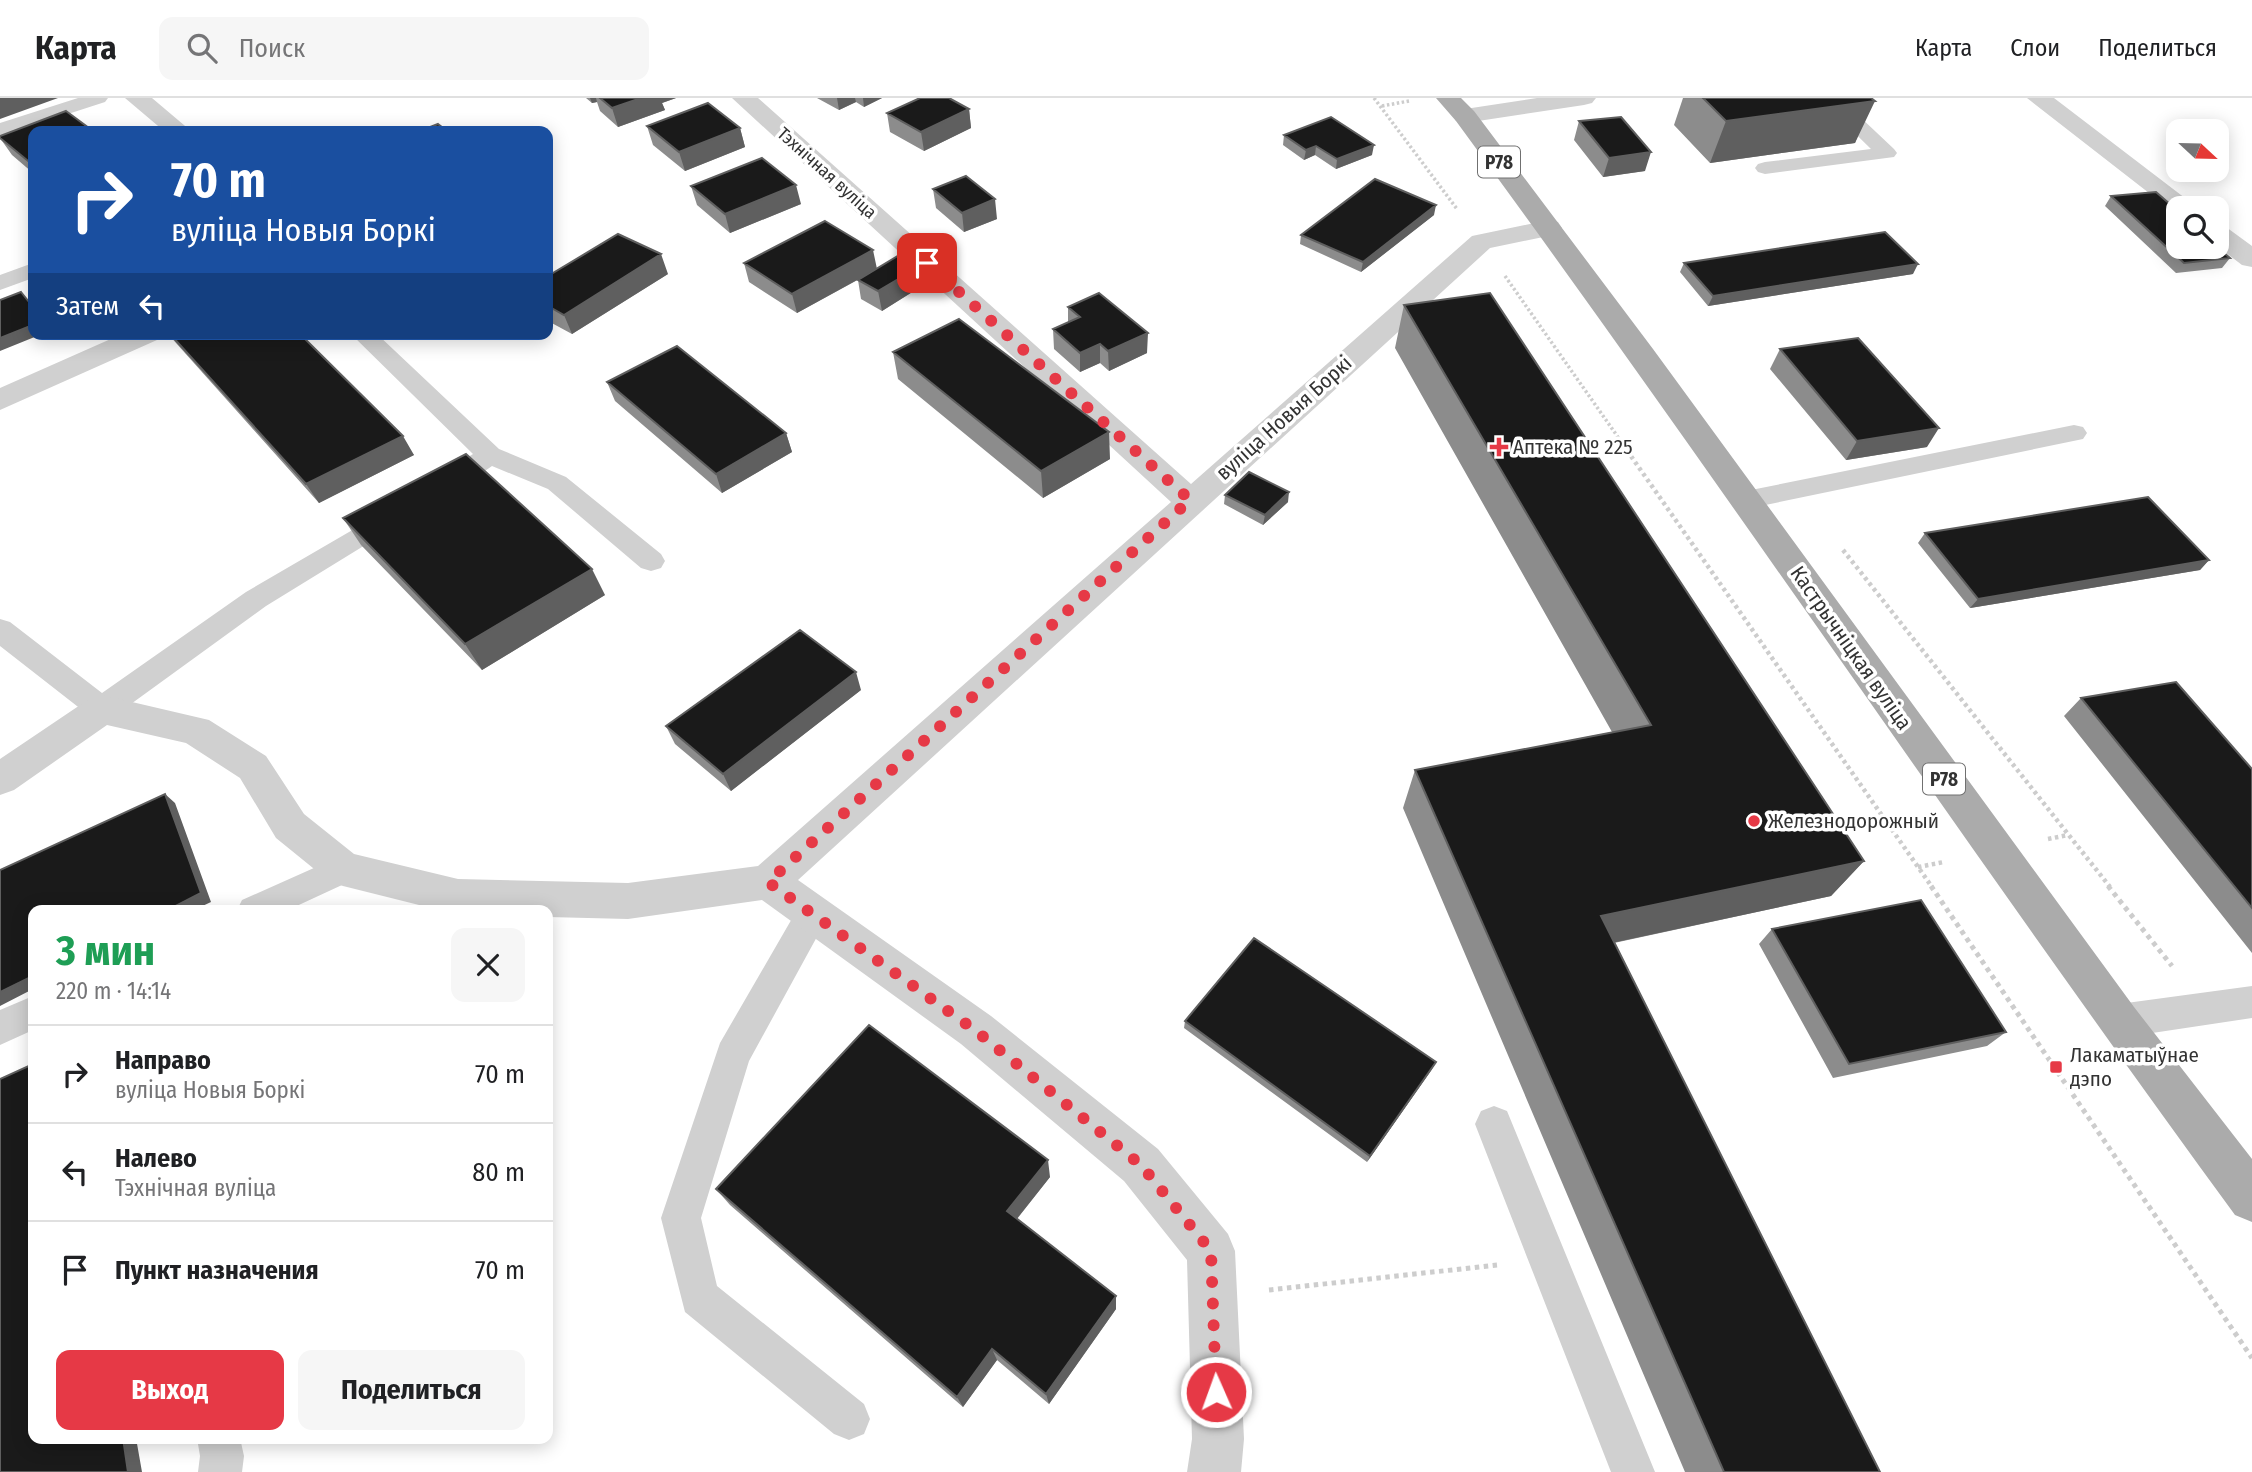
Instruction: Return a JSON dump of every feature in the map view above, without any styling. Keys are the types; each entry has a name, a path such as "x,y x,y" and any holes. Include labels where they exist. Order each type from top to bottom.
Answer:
{"main road":[{"name":"Кастрычніцкая вуліца","path":"1457,107 1549,228 2119,1021 2252,1198"}],"street":[{"path":"137,98 173,126"},
{"name":"Тэхнічная вуліца","path":"744,98 1190,500"},
{"path":"1457,107 1584,98"},
{"path":"2039,98 2169,196"},
{"name":"вуліца Новыя Боркі","path":"768,882 1190,500 1481,242 1549,228"},
{"path":"2229,242 2252,259"},
{"path":"0,400 123,340"},
{"path":"0,779 102,709 196,730 253,767 290,826 343,869 458,897 628,901 768,882 976,1031 1141,1165 1211,1251 1218,1439 1214,1472"}],"lane":[{"path":"0,130 98,98"},
{"path":"1765,168 1887,153 1829,98"},
{"path":"0,283 28,272"},
{"path":"369,340 490,455 557,483 651,561"},
{"path":"1746,500 1797,492 2074,433"},
{"path":"0,630 102,709 256,599 490,455"},
{"path":"265,905 343,869"},
{"path":"813,913 733,1055 681,1218 699,1298 849,1419"},
{"path":"2119,1021 2207,1011 2252,1002"},
{"path":"0,1028 28,1014"},
{"path":"1494,1124 1633,1472"},
{"path":"219,1444 222,1456 220,1472"}],"path":[{"path":"1374,98 1481,242 1918,867 2252,1358"},
{"path":"1797,492 2207,1011"},
{"path":"1284,1288 1548,1259"}],"building":[{"path":"600,98 641,98 612,108"},
{"path":"920,98 949,98 969,109 921,132 887,113"},
{"path":"1703,98 1871,98 1875,101 1726,121"},
{"path":"708,103 740,128 679,152 647,126"},
{"path":"66,111 86,126 28,126 28,161 0,136"},
{"path":"1331,117 1374,145 1337,159 1316,146 1306,150 1284,135"},
{"path":"1621,117 1651,152 1609,158 1579,121"},
{"path":"762,158 796,185 725,214 691,186"},
{"path":"966,176 995,199 962,213 933,189"},
{"path":"1375,179 1436,205 1363,262 1301,235"},
{"path":"2156,192 2166,201 2166,246 2111,196"},
{"path":"825,221 873,250 792,294 744,263"},
{"path":"1885,232 1918,264 1713,296 1684,263"},
{"path":"618,234 661,254 564,315 553,309 553,273"},
{"path":"901,254 922,265 878,291 858,280"},
{"path":"2180,259 2221,259 2184,263"},
{"path":"21,292 28,301 28,327 0,338 0,300"},
{"path":"1099,293 1148,333 1108,351 1100,344 1080,353 1053,329 1080,317 1068,307"},
{"path":"1490,293 1864,861 1601,916 1880,1472 1724,1472 1415,770 1651,725 1404,305"},
{"path":"959,319 1109,432 1041,471 893,352"},
{"path":"1858,338 1939,428 1857,441 1780,349"},
{"path":"175,340 306,340 403,436 306,484"},
{"path":"677,346 786,433 716,474 607,382"},
{"path":"466,454 592,569 465,644 343,518"},
{"path":"1249,472 1289,492 1265,515 1225,495"},
{"path":"2148,497 2209,560 1978,599 1925,533"},
{"path":"800,630 856,672 723,774 666,726"},
{"path":"2176,682 2252,769 2252,908 2081,698"},
{"path":"165,794 201,893 178,905 28,905 28,978 0,992 0,870"},
{"path":"1921,900 2006,1032 1849,1064 1772,929"},
{"path":"1254,938 1436,1062 1370,1156 1185,1021"},
{"path":"869,1025 1048,1160 1007,1211 1116,1296 1046,1394 992,1349 957,1397 716,1189"},
{"path":"28,1066 28,1444 124,1444 128,1472 0,1472 0,1079"}],"place":[{"name":"Аптека № 225","path":"1499,447"},
{"name":"Железнодорожный","path":"1754,821"},
{"name":"Лакаматыўнае дэпо","path":"2056,1067"}],"route":[{"path":"927,263 1190,500 768,882 976,1031 1141,1165 1211,1251 1216,1392"}]}
